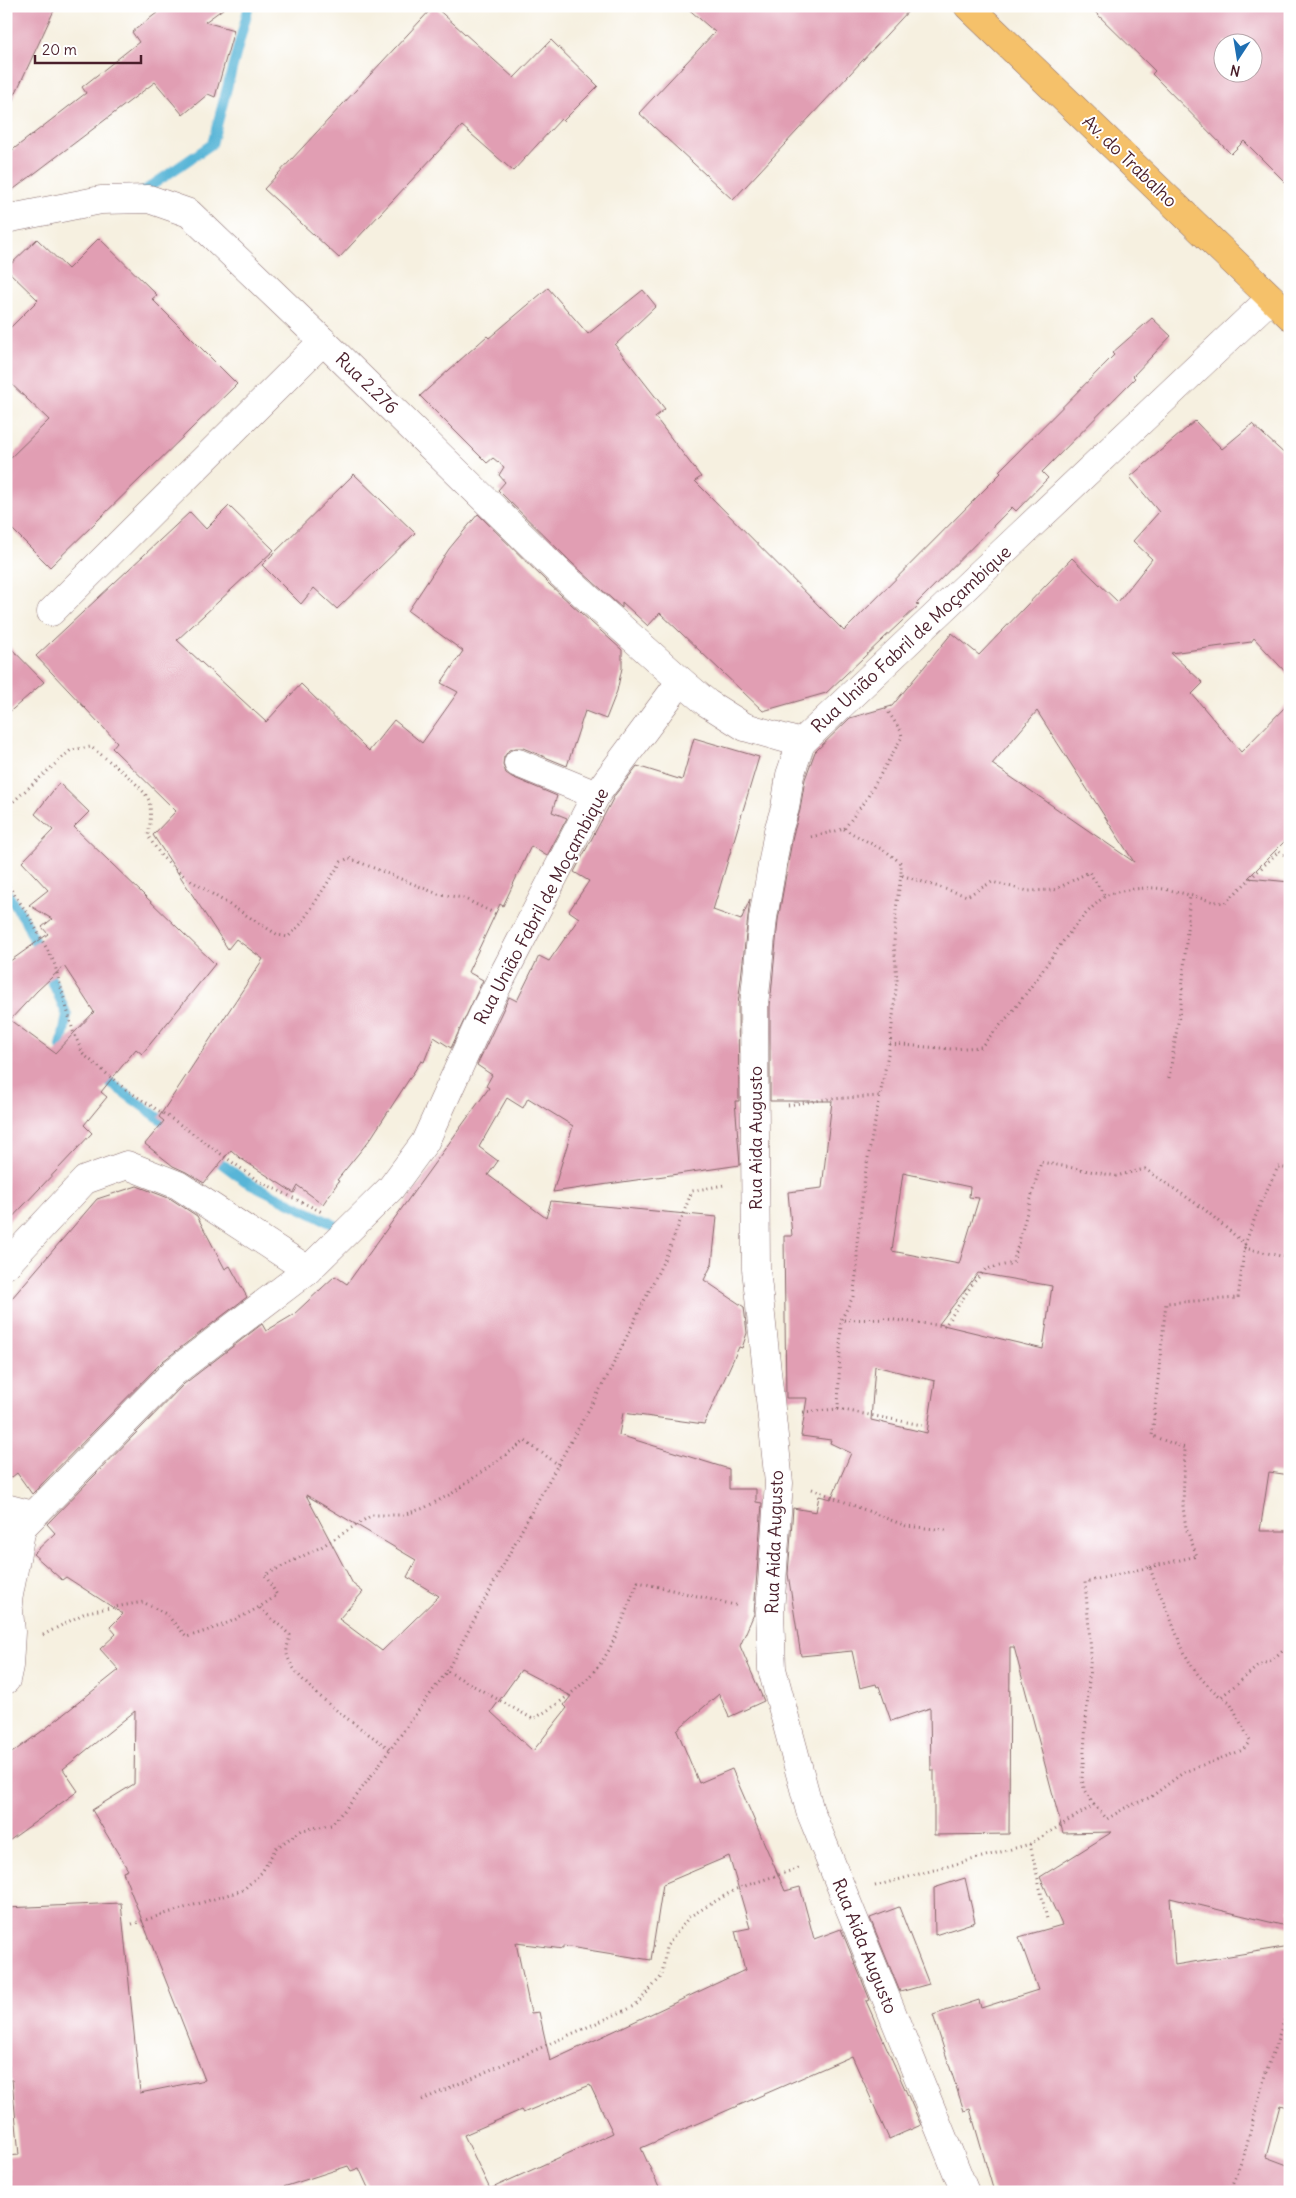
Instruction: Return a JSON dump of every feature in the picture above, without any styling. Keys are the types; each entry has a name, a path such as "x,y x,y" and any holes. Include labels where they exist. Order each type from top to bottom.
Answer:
{"main road":[{"name":"Av. do Trabalho","path":"968,6 1290,316"}],"street":[{"name":"Rua 2.276","path":"6,219 27,213 101,200 149,199 189,213 324,341 561,574 681,681"},
{"name":"Rua União Fabril de Moçambique","path":"17,1522 174,1372 308,1270 391,1188 426,1142 486,1010 596,795 681,681 707,703 745,727 801,743 1271,298"},
{"path":"50,612 324,341"},
{"name":"Rua Aida Augusto","path":"801,743 790,775 785,808 778,831 763,918 754,1005 756,1269 779,1483 770,1612 772,1669 810,1811 965,2192"},
{"path":"518,763 596,795"},
{"path":"6,1265 85,1180 127,1165 178,1186 308,1270"},
{"path":"8,1673 11,1632 8,1600 17,1522"}],"path":[{"path":"778,831 807,838 844,829 867,798 902,737 902,731 887,711 873,675"},
{"path":"6,808 71,750 91,747 131,780 148,798 151,816 148,836 162,857 185,877 278,935 288,937 301,924 341,862 349,858 438,894 463,898 528,929"},
{"path":"838,1409 841,1320 853,1297 866,1168 890,1044 897,980 894,942 901,875 900,863 887,852 844,829"},
{"path":"890,1044 952,1049 981,1047 1018,1004 1074,927 1105,896 1134,889 1154,888 1190,894 1211,902 1226,903 1279,851 1290,859"},
{"path":"901,875 967,896 992,882 1028,891 1054,890 1089,872 1105,896"},
{"path":"6,882 29,916 54,962 73,1031 83,1054 125,1089 178,1123 257,1180 352,1226"},
{"path":"1169,1078 1181,1004 1190,894"},
{"path":"755,1107 770,1108 828,1099 880,1096"},
{"path":"841,1320 886,1319 945,1326 973,1283 986,1269 1013,1263 1041,1162 1116,1176 1145,1168 1204,1209 1244,1246 1290,1258"},
{"path":"1150,1567 1178,1640 1193,1670 1203,1683 1230,1702 1250,1741 1244,1750 1184,1772 1152,1797 1125,1808 1107,1819 1094,1805 1084,1788 1082,1779 1091,1651 1085,1582 1197,1556 1186,1528 1183,1507 1185,1448 1152,1436 1158,1398 1166,1303 1238,1298 1244,1246 1261,1202 1278,1168 1290,1169"},
{"path":"132,1924 243,1890 262,1872 276,1848 302,1830 331,1825 355,1798 447,1671 608,1377 668,1252 692,1191 756,1178"},
{"path":"772,1411 794,1412 838,1409 922,1425"},
{"path":"8,1673 43,1636 88,1612 143,1602 166,1614 187,1637 226,1625 260,1608 278,1595 266,1575 322,1546 372,1515 402,1515 424,1508 451,1494 525,1441 559,1465"},
{"path":"779,1483 800,1486 825,1493 848,1504 906,1526 946,1530"},
{"path":"447,1671 533,1719 559,1705 586,1680 610,1648 638,1582 770,1612"},
{"path":"260,1608 290,1635 287,1654 300,1676 333,1708 391,1750"},
{"path":"1221,1697 1257,1667 1272,1660 1284,1648"},
{"path":"845,1894 1030,1844 1094,1805"},
{"path":"1030,1844 1047,1919"},
{"path":"422,2100 635,2006 662,1976 666,1947 688,1917 736,1889 830,1857"},
{"path":"1229,2192 1244,2155 1265,2075 1290,2004"}],"building":[{"path":"6,6 56,6 6,114"},
{"path":"166,6 227,6 205,22 234,30 215,97 208,94 183,115 155,82 6,195 6,155 86,93 82,87 139,42 132,32"},
{"path":"434,6 514,78 551,40 598,86 563,121 561,119 513,171 462,126 339,258 264,189"},
{"path":"685,6 913,6 733,200 639,113 715,32"},
{"path":"1089,6 1290,6 1290,187 1244,141 1231,154 1152,74 1155,71"},
{"path":"99,238 157,295 152,299 237,384 50,567 6,523 6,462 49,420 6,379 6,332 38,300 6,269 37,239 68,269"},
{"path":"548,288 588,334 643,290 656,306 615,345 665,409 655,417 701,477 695,481 844,631 1001,473 999,471 1114,355 1112,353 1152,318 1171,336 1133,376 1135,378 1042,472 1048,478 1016,511 1012,507 916,604 919,605 826,693 763,711 660,613 648,626 622,602 622,608 572,563 498,490 505,482 499,475 504,467 493,458 487,463 420,396 487,336 489,338"},
{"path":"1195,421 1222,449 1252,424 1290,459 1290,677 1254,638 1251,642 1171,653 1203,683 1192,694 1241,752 1290,702 1290,836 1248,878 1290,882 1290,1475 1269,1472 1260,1531 1290,1531 1290,1927 1170,1898 1175,1965 1290,1946 1290,2108 1280,2105 1266,2157 1290,2166 1290,2192 994,2192 970,2109 964,2111 933,2015 979,2000 981,2008 1038,1990 1019,1937 1062,1925 1040,1877 1112,1832 1063,1833 1014,1647 1010,1647 1009,1834 934,1835 934,1770 931,1770 930,1708 891,1721 879,1686 877,1687 876,1684 860,1688 852,1651 801,1656 788,1574 793,1508 816,1512 819,1496 831,1499 851,1453 830,1443 831,1440 801,1436 807,1398 786,1398 784,1236 792,1236 788,1192 822,1188 832,1101 770,1101 770,1006 778,920 805,779 815,752 850,718 892,706 952,633 979,655 1072,558 1118,602 1152,559 1133,541 1159,512 1130,477","holes":["1037,711 1134,862 992,764","903,1173 970,1187 969,1197 979,1198 959,1264 892,1251","978,1273 1052,1286 1043,1349 939,1324","875,1366 935,1381 927,1433 871,1420"]},
{"path":"354,474 415,533 337,609 314,588 301,604 262,565"},
{"path":"229,506 274,550 177,640 266,722 301,684 369,751 394,720 422,743 458,692 441,683 463,651 408,611 449,549 478,514 550,585 622,650 622,668 617,691 606,719 585,711 567,766 523,748 509,750 504,757 503,765 506,773 557,796 552,812 567,818 547,856 531,846 503,906 500,904 468,972 483,980 451,1048 434,1037 424,1062 421,1061 371,1138 337,1180 339,1181 323,1204 298,1186 294,1193 240,1158 231,1150 204,1183 173,1166 145,1144 164,1121 159,1117 263,959 236,939 228,949 153,835 176,811 112,748 117,742 36,656 190,512 206,529"},
{"path":"6,643 44,682 6,715"},
{"path":"694,738 759,757 713,910 741,920 750,899 738,1005 739,1101 735,1101 740,1165 553,1192 573,1126 528,1098 523,1108 507,1098 479,1147 498,1161 488,1175 546,1218 551,1201 717,1217 712,1264 704,1280 744,1307 747,1333 742,1348 739,1347 704,1424 623,1413 619,1435 729,1469 729,1489 756,1489 756,1502 762,1503 754,1614 740,1646 764,1701 729,1717 719,1694 677,1730 699,1783 732,1769 785,1891 800,1887 814,1939 841,1929 870,2000 866,2001 921,2125 889,2139 852,2056 641,2148 661,2192 370,2192 359,2168 351,2171 348,2166 268,2192 11,2192 8,2156 19,2155 12,2080 8,2080 9,2066 6,2066 6,1908 121,1903 140,2093 205,2080 123,1872 128,1870 92,1810 134,1784 135,1711 63,1769 78,1791 6,1843 6,1757 45,1729 119,1670 100,1649 116,1634 110,1627 123,1614 66,1577 62,1580 33,1554 55,1533 47,1524 184,1384 262,1324 266,1331 293,1315 335,1276 347,1284 489,1088 486,1086 492,1075 477,1065 509,997 517,1001 539,956 549,961 579,918 569,911 589,881 574,872 615,795 637,766 682,780","holes":["306,1495 416,1560 407,1577 439,1596 382,1651 339,1619 363,1592 353,1584","521,1670 571,1696 564,1705 567,1708 533,1751 491,1712","729,1856 750,1928 735,1931 745,1970 550,2061 539,2012 531,2013 516,1943 563,1949 563,1946 651,1960 663,1884","590,2085 613,2133 490,2189 464,2135 521,2110 523,2113"]},
{"path":"59,783 89,812 74,827 215,964 142,1054 136,1049 101,1092 107,1097 84,1125 92,1133 6,1224 6,964 48,934 42,927 52,919 29,905 48,890 22,862 53,830 35,814","holes":["64,966 94,1012 55,1053 10,1020"]},
{"path":"137,1186 171,1199 197,1216 225,1269 230,1266 247,1297 163,1361 32,1494 17,1473 6,1482 6,1305 97,1199"},
{"path":"965,1878 975,1922 935,1935 934,1888"},
{"path":"899,1907 929,1984 900,1992 870,1918"}],"waterway":[{"path":"141,193 212,144 249,6"},
{"path":"6,892 25,920 67,1015 61,1047 70,1054"},
{"path":"98,1074 174,1129"},
{"path":"210,1155 245,1181 345,1230"}]}
